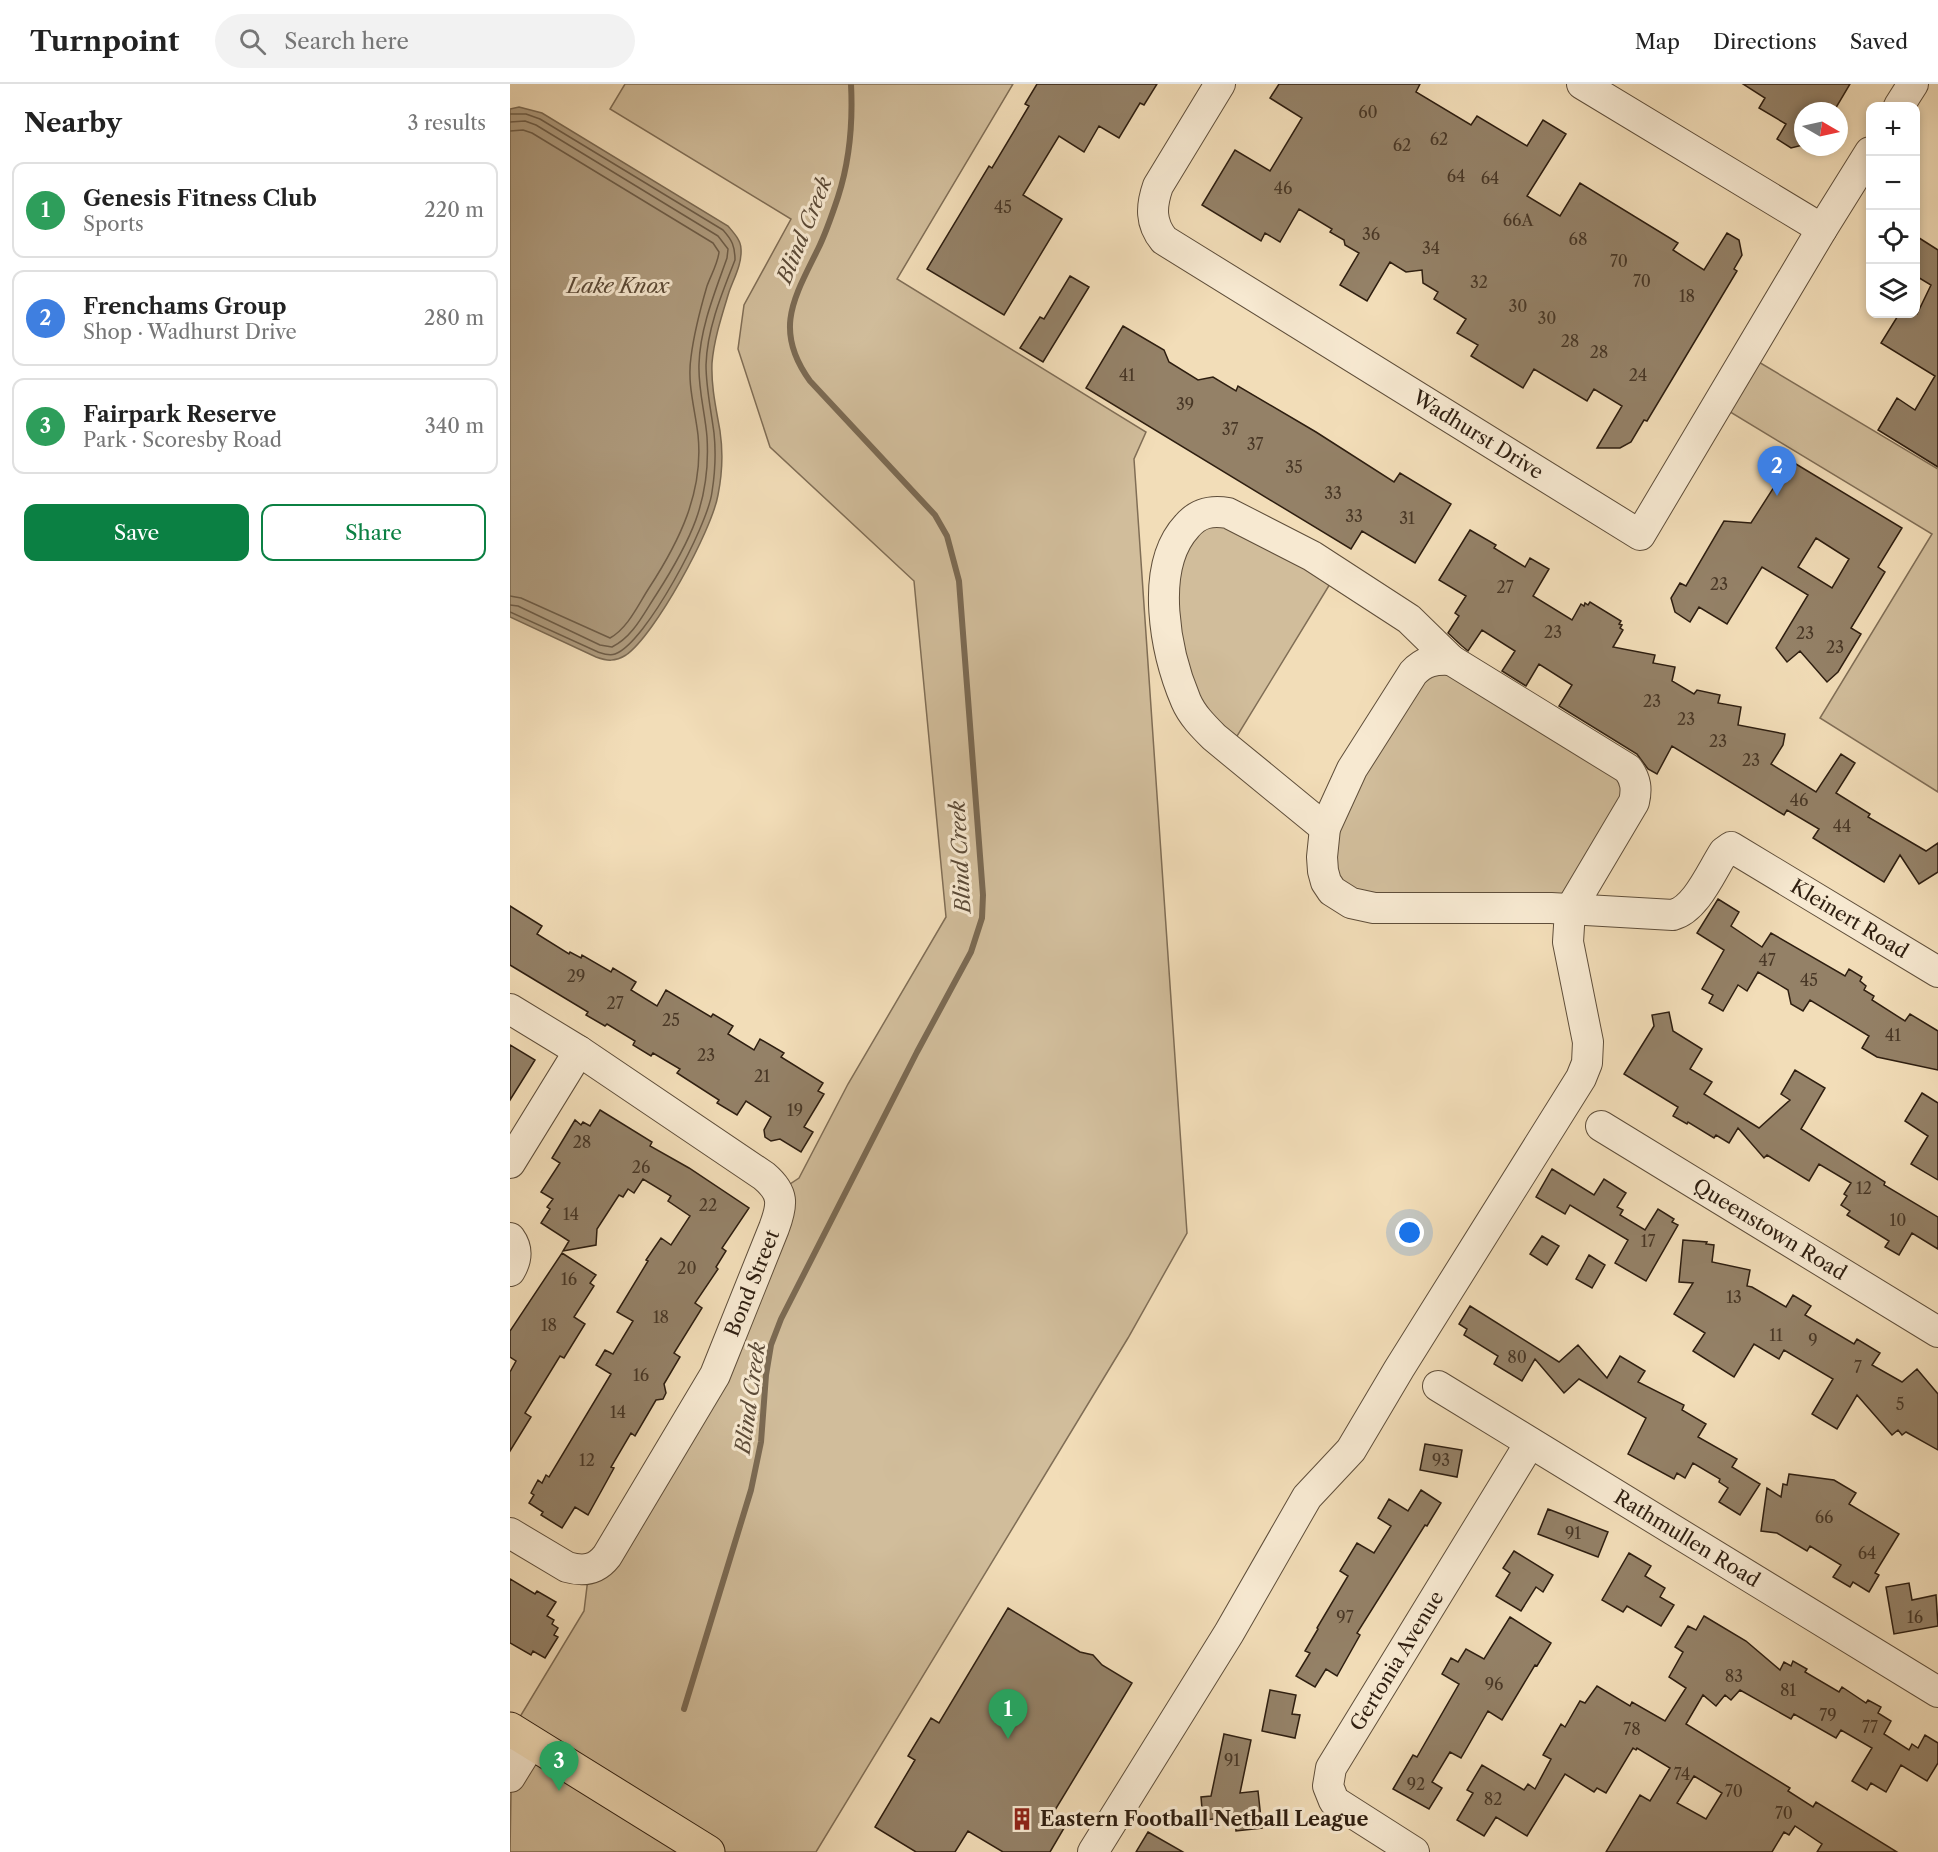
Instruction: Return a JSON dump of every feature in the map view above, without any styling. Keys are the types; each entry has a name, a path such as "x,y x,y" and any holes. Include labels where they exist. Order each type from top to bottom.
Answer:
{"main road":[{"path":"520,1736 708,1852"}],"street":[{"name":"Wadhurst Drive","path":"1220,84 1158,186 1152,216 1164,240 1640,535 1868,156"},
{"path":"1582,84 1822,229"},
{"path":"1902,102 1913,84"},
{"path":"1093,1852 1229,1633 1307,1497 1351,1450 1581,1078 1587,1063 1588,1042 1568,942 1570,910 1634,802 1636,788 1633,776 1628,769 1451,660 1409,619 1312,556 1238,517 1218,511 1200,515 1185,528 1173,545 1164,585 1167,638 1187,704 1198,721 1214,737 1325,828"},
{"path":"1451,660 1438,659 1426,662 1413,673 1348,775 1325,828 1322,857 1326,882 1332,891 1351,903 1385,908 1570,910"},
{"name":"Kleinert Road","path":"1570,910 1673,915 1683,912 1692,904 1724,852 1729,848 1734,848 1938,972"},
{"name":"Bond Street","path":"510,1009 579,1050 764,1176 778,1192 781,1202 774,1228 715,1375 607,1556 589,1570 575,1570 510,1533"},
{"path":"510,1163 579,1050"},
{"name":"Queenstown Road","path":"1601,1126 1938,1332"},
{"path":"510,1238 516,1250 510,1271"},
{"name":"Rathmullen Road","path":"1438,1386 1938,1692"},
{"name":"Gertonia Avenue","path":"1414,1852 1334,1801 1328,1786 1331,1768 1530,1443"},
{"path":"510,1777 520,1736"}],"shaded area":[{"path":"625,84 1013,84 897,279 1146,432 1134,459 1187,1233 1128,1338 816,1852 510,1852 512,1730 584,1611 589,1570 707,1390 778,1192 799,1178 848,1084 946,917 914,581 770,447 738,349 744,305 791,219 610,109"},
{"path":"1747,355 1938,469 1938,792 1820,718 1932,534 1717,404"},
{"path":"1205,517 1333,579 1231,746 1187,693 1170,595 1194,525"},
{"path":"1436,666 1618,770 1628,788 1569,903 1341,891 1328,845 1340,803"}],"water":[{"name":"Lake Knox","path":"519,107 542,113 728,226 741,246 739,266 721,318 712,363 713,389 722,455 714,511 694,556 666,605 638,644 626,655 615,660 596,657 510,617 510,109"}],"building":[{"path":"1037,84 1157,84 1144,105 1140,103 1119,138 1099,126 1084,152 1059,136 1023,195 1062,219 1004,315 927,269 989,166 992,168 1029,106 1025,104"},
{"path":"1279,84 1420,84 1416,92 1471,125 1477,116 1527,146 1543,120 1566,134 1527,196 1560,216 1580,183 1678,243 1673,250 1704,270 1727,233 1739,240 1742,255 1734,269 1737,271 1647,421 1644,420 1631,442 1620,448 1597,448 1622,406 1594,389 1587,401 1534,369 1523,388 1471,356 1478,345 1457,333 1466,319 1434,299 1438,292 1423,283 1422,270 1406,272 1390,262 1367,301 1340,285 1359,253 1330,232 1332,229 1299,209 1280,242 1265,233 1261,241 1202,205 1235,150 1270,171 1302,118 1270,98"},
{"path":"1743,84 1850,84 1839,102 1794,102 1794,147 1791,148 1777,139 1786,124 1759,108 1765,98"},
{"path":"1920,239 1938,250 1938,467 1878,430 1897,398 1915,410 1935,376 1881,343 1897,318 1920,318 1920,308 1931,285 1920,278"},
{"path":"1070,276 1089,287 1043,362 1020,348 1040,317 1044,319"},
{"path":"1123,326 1164,350 1169,362 1198,380 1213,377 1236,391 1238,386 1394,482 1400,473 1451,504 1415,563 1362,531 1351,549 1086,388"},
{"path":"1781,455 1902,528 1878,567 1885,572 1851,628 1861,634 1838,672 1827,682 1800,651 1787,662 1776,648 1808,595 1762,567 1727,624 1699,607 1690,622 1675,612 1671,598 1680,583 1686,586 1724,521 1751,523 1781,476 1772,470","holes":["1816,538 1849,559 1832,588 1798,567"]},
{"path":"1470,530 1496,545 1494,548 1525,567 1530,558 1549,569 1533,596 1572,620 1581,604 1584,606 1585,603 1588,605 1590,602 1621,621 1619,624 1622,625 1620,628 1623,630 1613,647 1655,655 1653,663 1675,667 1672,681 1694,694 1697,690 1720,695 1718,703 1741,707 1738,725 1785,734 1783,745 1771,764 1816,792 1841,754 1855,763 1836,793 1870,814 1868,817 1926,851 1938,843 1938,872 1919,884 1900,855 1884,882 1813,838 1819,829 1787,810 1784,815 1672,746 1657,774 1648,769 1637,754 1559,706 1572,685 1539,664 1526,686 1502,671 1515,651 1482,630 1468,651 1448,633 1459,616 1455,613 1466,596 1439,580"},
{"path":"1718,899 1739,912 1731,926 1762,947 1771,933 1845,976 1849,969 1862,977 1860,981 1866,986 1864,990 1874,996 1872,1000 1905,1021 1910,1014 1938,1031 1938,1070 1877,1057 1862,1048 1869,1036 1810,1000 1803,1011 1791,1004 1788,990 1758,972 1747,991 1738,985 1723,1011 1709,1003 1713,995 1702,989 1724,950 1697,933"},
{"path":"510,906 542,926 537,934 569,954 570,952 581,958 582,955 611,972 613,968 636,982 631,990 657,1006 666,990 711,1017 713,1014 733,1026 728,1034 754,1050 760,1039 784,1053 781,1057 823,1083 818,1091 824,1094 804,1127 813,1132 801,1152 780,1139 771,1141 765,1137 764,1130 771,1117 746,1101 737,1115 717,1103 719,1100 677,1073 680,1069 653,1053 651,1056 633,1045 635,1041 607,1024 605,1026 586,1015 588,1012 510,965"},
{"path":"1669,1012 1673,1031 1702,1049 1690,1069 1712,1082 1704,1094 1759,1128 1790,1100 1781,1094 1795,1070 1825,1088 1801,1129 1885,1182 1884,1185 1938,1217 1938,1249 1912,1233 1899,1255 1885,1247 1889,1241 1847,1215 1850,1211 1841,1205 1847,1196 1844,1194 1851,1183 1819,1164 1809,1181 1767,1155 1764,1158 1738,1128 1729,1143 1716,1135 1714,1138 1688,1122 1687,1124 1673,1116 1678,1107 1624,1074 1654,1026 1652,1015"},
{"path":"510,1045 535,1060 510,1100"},
{"path":"1922,1093 1938,1103 1938,1180 1911,1164 1928,1136 1905,1121"},
{"path":"600,1110 652,1142 650,1146 689,1168 749,1208 722,1248 726,1251 716,1267 718,1269 695,1303 702,1308 674,1353 680,1357 664,1384 666,1393 663,1399 656,1400 635,1436 631,1433 611,1467 614,1468 588,1515 575,1507 562,1528 541,1515 543,1512 529,1503 534,1495 531,1493 538,1480 542,1483 546,1475 549,1477 611,1374 596,1365 605,1350 613,1354 633,1321 617,1312 648,1261 646,1260 661,1238 671,1245 690,1216 668,1201 671,1196 643,1179 634,1193 628,1189 623,1197 619,1195 597,1229 596,1245 563,1251 569,1241 541,1223 553,1199 541,1192 560,1163 552,1158 575,1120 581,1125 583,1122 590,1126"},
{"path":"1552,1169 1594,1195 1604,1179 1626,1193 1617,1207 1623,1210 1620,1215 1645,1230 1658,1209 1674,1219 1672,1222 1678,1225 1646,1281 1615,1263 1628,1240 1570,1205 1565,1214 1536,1197"},
{"path":"1542,1236 1559,1246 1547,1265 1530,1254"},
{"path":"1683,1240 1707,1242 1706,1244 1714,1245 1712,1262 1750,1270 1747,1286 1786,1307 1793,1295 1811,1306 1805,1315 1854,1344 1857,1339 1880,1353 1872,1365 1902,1382 1917,1369 1938,1394 1938,1450 1906,1432 1902,1435 1898,1430 1892,1435 1857,1395 1837,1429 1812,1414 1833,1379 1784,1350 1779,1359 1754,1344 1734,1377 1693,1351 1705,1333 1674,1314 1693,1283 1679,1282"},
{"path":"562,1253 596,1275 590,1283 594,1286 574,1317 585,1324 564,1358 560,1356 525,1413 531,1417 510,1451 510,1372 516,1361 510,1357 510,1331"},
{"path":"1589,1255 1605,1265 1592,1288 1576,1279"},
{"path":"1470,1306 1559,1362 1578,1345 1607,1378 1620,1356 1645,1371 1638,1382 1684,1405 1682,1410 1706,1424 1698,1437 1737,1459 1732,1467 1760,1484 1740,1515 1719,1502 1728,1488 1719,1482 1720,1479 1693,1463 1685,1478 1677,1473 1674,1479 1628,1454 1646,1418 1579,1379 1564,1393 1535,1359 1522,1381 1494,1364 1498,1356 1464,1335 1467,1329 1459,1324"},
{"path":"1425,1444 1462,1450 1457,1477 1420,1470"},
{"path":"1789,1474 1834,1480 1856,1493 1849,1504 1899,1534 1875,1573 1879,1575 1869,1592 1853,1582 1850,1587 1833,1577 1841,1565 1810,1546 1807,1551 1777,1533 1761,1531 1767,1488 1781,1497 1783,1484 1787,1485"},
{"path":"1421,1490 1441,1503 1357,1633 1360,1635 1337,1676 1326,1669 1315,1687 1296,1676 1310,1653 1305,1651 1348,1576 1340,1571 1357,1543 1374,1553 1391,1526 1378,1518 1389,1499 1408,1511"},
{"path":"1548,1509 1608,1532 1598,1557 1538,1534"},
{"path":"1514,1551 1553,1575 1543,1592 1536,1587 1521,1611 1496,1596 1510,1573 1503,1568"},
{"path":"1629,1553 1651,1566 1645,1576 1665,1588 1660,1597 1674,1605 1661,1626 1627,1606 1623,1612 1602,1600"},
{"path":"510,1579 535,1594 537,1591 556,1602 547,1616 554,1620 552,1624 558,1628 554,1635 558,1637 545,1658 533,1651 531,1655 510,1643"},
{"path":"1909,1583 1912,1600 1936,1595 1938,1626 1894,1634 1886,1587"},
{"path":"1008,1608 1080,1652 1093,1655 1102,1665 1132,1683 1052,1815 1067,1823 1050,1852 1003,1852 968,1831 955,1852 916,1852 875,1827 915,1760 908,1756 931,1718 939,1723"},
{"path":"1704,1616 1746,1641 1780,1670 1784,1662 1791,1666 1793,1661 1807,1669 1805,1672 1839,1692 1842,1687 1866,1703 1868,1700 1881,1707 1878,1713 1891,1721 1884,1734 1909,1750 1912,1744 1918,1748 1925,1735 1938,1743 1938,1763 1927,1781 1901,1765 1886,1792 1871,1783 1867,1790 1852,1781 1872,1748 1841,1730 1836,1738 1794,1714 1791,1719 1740,1690 1731,1700 1725,1695 1716,1706 1703,1695 1686,1724 1790,1788 1788,1791 1813,1807 1816,1802 1897,1852 1817,1852 1822,1844 1795,1826 1789,1835 1784,1832 1772,1852 1606,1852 1640,1795 1650,1801 1670,1768 1637,1748 1636,1750 1633,1748 1606,1793 1597,1788 1594,1792 1565,1774 1527,1836 1496,1817 1484,1836 1457,1820 1473,1793 1467,1790 1482,1765 1524,1790 1528,1784 1535,1789 1551,1759 1543,1755 1561,1724 1565,1727 1580,1701 1585,1703 1597,1686 1630,1706 1632,1702 1665,1721 1686,1688 1669,1677 1683,1652 1675,1647 1688,1626 1696,1630","holes":["1694,1776 1722,1793 1706,1819 1677,1803"]},
{"path":"1510,1617 1551,1643 1502,1720 1488,1711 1461,1758 1450,1752 1432,1782 1442,1788 1429,1809 1393,1789 1413,1755 1417,1757 1459,1684 1442,1674 1451,1658 1458,1662 1466,1649 1484,1659"},
{"path":"1270,1690 1296,1695 1292,1714 1300,1715 1295,1738 1262,1731"},
{"path":"1224,1734 1251,1740 1240,1793 1258,1791 1262,1828 1236,1831 1235,1817 1203,1820 1201,1797 1211,1796"},
{"path":"1148,1832 1183,1852 1136,1852"}],"waterway":[{"name":"Blind Creek","path":"684,1709 751,1490 761,1442 766,1375 771,1345 781,1319 917,1052 971,952 982,918 983,895 959,581 947,536 935,515 810,381 792,346 791,314 795,299 821,243 838,197 845,169 852,113 851,84"}],"place":[{"name":"Frenchams Group","path":"1777,496"},
{"name":"Genesis Fitness Club","path":"1008,1739"},
{"name":"Fairpark Reserve","path":"559,1791"},
{"name":"Eastern Football Netball League","path":"1022,1819"}]}
